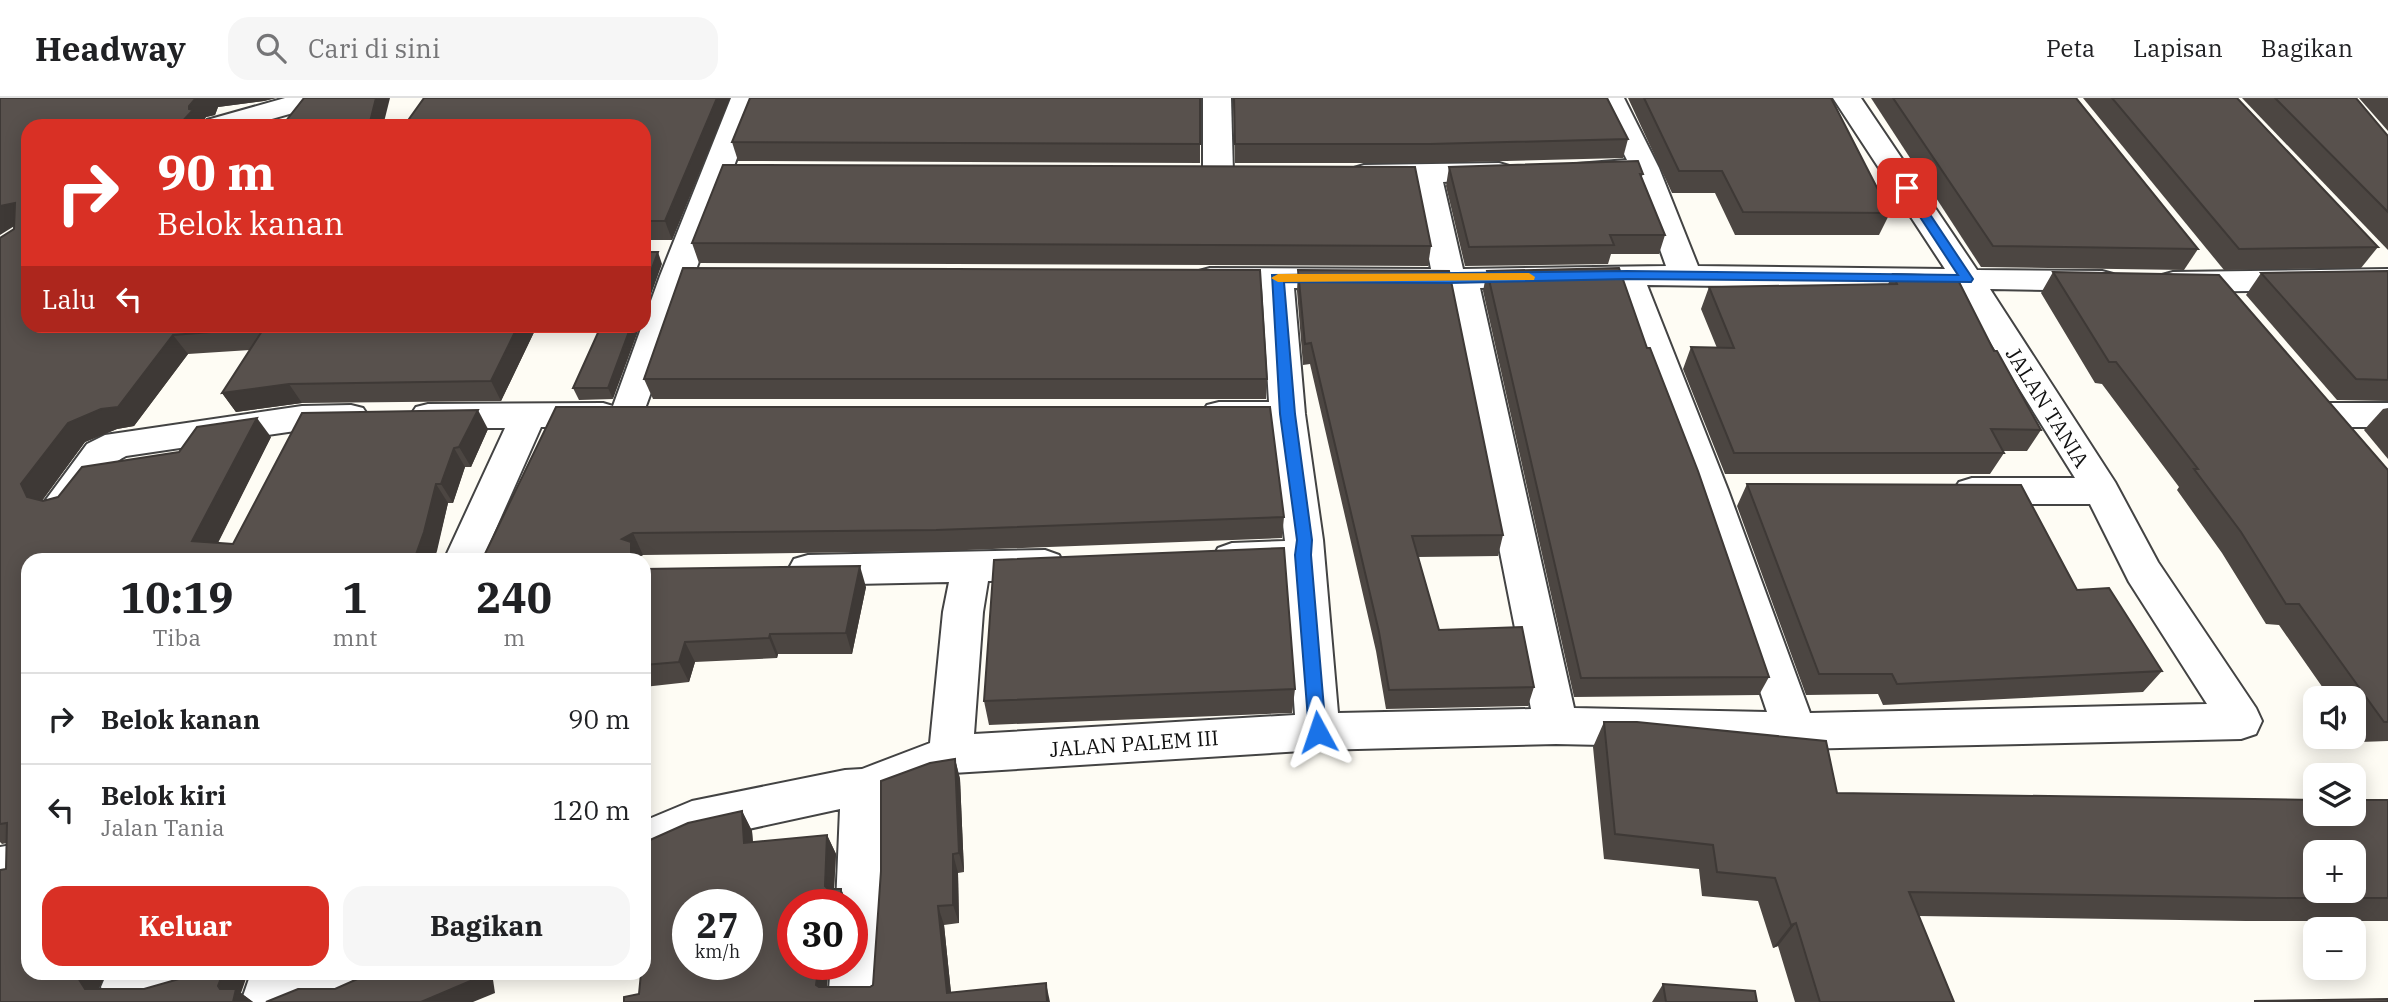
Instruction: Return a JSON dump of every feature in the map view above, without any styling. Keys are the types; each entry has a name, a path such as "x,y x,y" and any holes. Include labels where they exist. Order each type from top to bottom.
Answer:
{"street":[{"path":"242,119 315,98"},
{"path":"61,505 100,453 128,442 294,434 389,417 529,414 641,416 681,264 731,173 745,98"},
{"path":"1217,98 1218,173"},
{"path":"1610,98 1645,168 1686,277"},
{"name":"JALAN TANIA","path":"1847,98 1967,279 2102,491 2143,571 2241,721"},
{"path":"1563,171 1645,168"},
{"path":"1343,174 1522,172"},
{"path":"1427,175 1455,279 1556,726"},
{"path":"2188,250 2240,314"},
{"path":"1627,275 1710,490 1795,731"},
{"path":"1179,278 1455,279 1627,275 2214,282 2388,279"},
{"path":"1277,278 1287,414 1304,540 1318,732"},
{"path":"2353,446 2319,405 2388,415"},
{"path":"466,553 529,414"},
{"path":"1191,414 1287,414"},
{"path":"1710,490 1752,491"},
{"path":"1934,491 2102,491"},
{"path":"1192,559 1303,555"},
{"path":"766,571 1082,564"},
{"path":"951,754 963,612 971,568"},
{"name":"JALAN PALEM III","path":"651,840 692,821 845,789 863,788 951,754 1318,732 1556,726 1795,731 2241,721"},
{"path":"853,1002 861,890 863,788"},
{"path":"0,868 21,864"},
{"path":"126,987 158,980"},
{"path":"266,1002 274,980"},
{"path":"298,1002 346,980"}],"building":[{"path":"0,98 197,98 189,106 189,109 193,110 185,119 21,119 21,333 199,333 173,335 118,407 101,409 68,423 21,484 27,497 43,501 58,497 82,467 179,452 197,427 257,418 192,541 233,544 302,413 478,410 459,447 454,448 441,484 436,484 416,553 21,553 21,980 79,980 85,989 144,989 176,980 220,980 218,986 220,989 236,989 233,1002 0,1002 0,870 6,869 7,823 0,824 0,238 14,229 15,203 0,206"},
{"path":"304,98 376,98 371,119 288,119"},
{"path":"424,98 717,98 665,221 651,221 651,119 409,119"},
{"path":"750,98 1200,98 1200,144 732,142"},
{"path":"1234,98 1607,98 1628,139 1430,144 1235,144"},
{"path":"1644,98 1831,98 1890,213 1743,212 1722,171 1679,171"},
{"path":"1893,98 2076,98 2198,249 1993,246"},
{"path":"2112,98 2237,98 2378,247 2239,249"},
{"path":"2275,98 2356,98 2388,136 2388,212"},
{"path":"1638,161 1643,174 1640,174 1665,235 1610,235 1614,245 1469,247 1449,167"},
{"path":"723,165 1415,167 1431,246 692,243"},
{"path":"651,252 658,252 651,271"},
{"path":"683,268 1260,270 1267,379 644,379"},
{"path":"1619,268 1647,348 1650,348 1698,471 1769,677 1581,678 1487,271"},
{"path":"1298,270 1449,271 1503,535 1412,536 1439,630 1522,627 1534,687 1389,690 1379,632 1311,343 1305,344"},
{"path":"2388,271 2388,380 2356,379 2261,273"},
{"path":"2053,272 2219,275 2388,470 2388,722 2384,722 2366,697 2366,686 2358,686 2299,604 2286,604 2241,532 2194,469 2198,469 2116,362 2109,362"},
{"path":"1893,274 1956,276 1994,351 1997,351 2041,430 1991,429 2004,453 1734,453 1691,347 1734,348 1709,287 1897,284"},
{"path":"261,333 515,333 491,381 289,384 222,393"},
{"path":"598,333 628,333 608,388 573,388"},
{"path":"556,407 1270,407 1284,517 936,530 633,533 622,539 631,542 631,553 485,553"},
{"path":"1747,484 2021,485 2077,590 2109,588 2162,671 1897,684 1892,674 1819,674"},
{"path":"1284,548 1295,689 984,701 994,560"},
{"path":"860,566 846,633 770,634 769,638 685,642 679,662 651,664 651,569"},
{"path":"1604,722 1637,722 1826,741 1837,793 2303,800 2303,826 2366,826 2366,800 2388,800 2388,898 2366,898 2366,840 2303,840 2303,898 1909,892 1954,1002 1820,1002 1796,923 1791,925 1775,878 1717,872 1713,845 1615,834"},
{"path":"955,759 959,853 953,854 953,905 938,906 947,993 1046,983 1047,1002 624,1002 624,997 639,994 640,980 651,980 651,840 688,823 742,811 744,843 827,835 825,886 828,889 777,889 777,980 817,980 816,985 819,987 873,985 881,871 881,781 930,763"},
{"path":"355,980 473,980 421,1002 266,1002 298,989 335,989"},
{"path":"1663,984 1755,991 1757,1002 1666,1002"},
{"path":"2388,999 2388,1002 2254,1001"}],"slow traffic":[{"path":"1278,278 1529,277"}],"route":[{"path":"1318,732 1304,540 1287,414 1277,278 1449,279 1627,275 1967,279 1907,188"}]}
